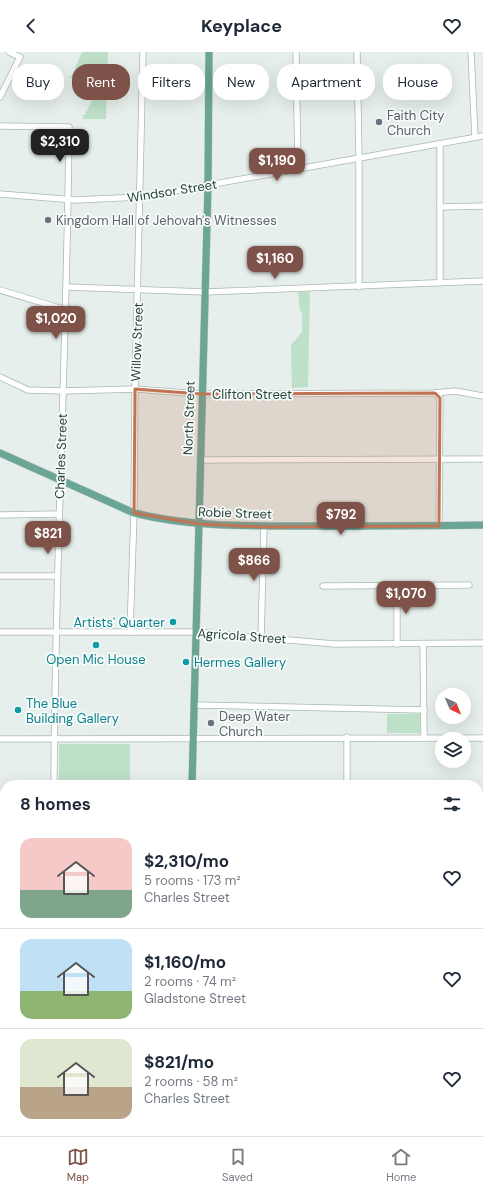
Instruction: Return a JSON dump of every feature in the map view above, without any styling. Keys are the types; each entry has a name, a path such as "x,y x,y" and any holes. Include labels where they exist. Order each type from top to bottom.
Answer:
{"main road":[{"name":"North Street","path":"192,780 201,394 208,186 209,52"},
{"name":"Robie Street","path":"0,453 134,513 154,518 199,524 264,527 483,525"}],"street":[{"path":"0,97 21,54 9,52"},
{"name":"Willow Street","path":"130,632 134,513 135,389 139,290 143,52"},
{"path":"296,52 298,169"},
{"path":"357,52 359,286"},
{"path":"472,52 475,137"},
{"name":"Charles Street","path":"0,126 69,127 67,287 56,576 54,780"},
{"name":"Windsor Street","path":"0,194 68,200 141,197 483,136"},
{"path":"440,144 440,283"},
{"path":"440,206 483,206"},
{"path":"67,287 205,292 483,281"},
{"path":"0,290 66,310"},
{"name":"Clifton Street","path":"0,378 28,390 63,391 135,389 201,394 435,393 455,391 483,396"},
{"path":"435,393 440,398 439,526"},
{"path":"200,460 483,459"},
{"path":"0,515 58,514"},
{"path":"261,638 264,527"},
{"path":"0,576 56,576"},
{"path":"323,586 469,585"},
{"path":"397,586 397,644"},
{"name":"Agricola Street","path":"0,632 196,632 334,644 483,643"},
{"path":"423,644 424,737"},
{"path":"194,705 424,710"},
{"path":"0,739 194,737 483,738"},
{"path":"347,737 347,780"}],"highlighted area":[{"path":"135,389 201,394 435,393 440,398 439,526 264,527 199,524 134,513"}],"green space":[{"path":"82,52 108,52 108,64 77,64"},
{"path":"92,100 107,100 106,119 83,119 83,115 85,115"},
{"path":"298,292 310,292 308,387 292,388 291,345 302,332 302,312 300,311"},
{"path":"387,714 420,714 420,733 387,733"},
{"path":"59,744 130,744 130,780 59,780"}],"place":[{"name":"Faith City Church","path":"379,122"},
{"name":"Kingdom Hall of Jehovah's Witnesses","path":"48,220"},
{"name":"Artists' Quarter","path":"173,622"},
{"name":"Open Mic House","path":"96,645"},
{"name":"Hermes Gallery","path":"186,662"},
{"name":"The Blue Building Gallery","path":"18,710"},
{"name":"Deep Water Church","path":"211,723"}]}
